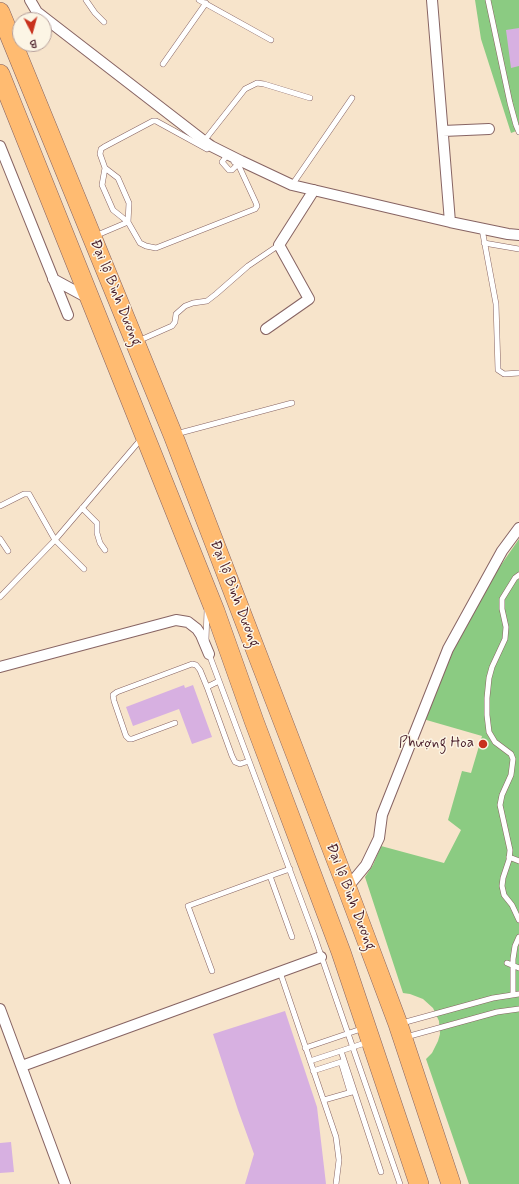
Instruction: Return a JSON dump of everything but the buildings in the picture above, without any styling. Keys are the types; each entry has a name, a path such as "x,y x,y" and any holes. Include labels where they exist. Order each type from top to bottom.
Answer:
{"highway":[{"name":"Đại lộ Bình Dương","path":"0,12 173,435 347,888 400,1031 451,1184"},
{"name":"Đại lộ Bình Dương","path":"1,87 91,299 144,436 206,589 341,952 419,1184"}],"street":[{"path":"30,0 37,12 204,141 226,156 240,163 292,185 450,222 519,235"},
{"path":"432,0 450,222"},
{"path":"443,131 489,129"},
{"path":"0,146 3,161 68,315"},
{"path":"266,329 308,299 279,245 314,190"},
{"path":"53,279 91,299"},
{"path":"347,888 366,865 379,838 382,815 448,649 502,552 519,528"},
{"path":"0,667 176,620 188,622 197,628 208,653"},
{"path":"22,1066 321,957"},
{"path":"0,1009 65,1184"}],"lane":[{"path":"86,0 95,13 104,22"},
{"path":"199,0 271,40"},
{"path":"488,0 510,103 519,132"},
{"path":"163,64 206,3"},
{"path":"204,141 245,89 257,83 310,98"},
{"path":"292,185 352,98"},
{"path":"226,156 156,121 153,121 104,147 100,154 105,168 102,185 113,210 128,222 140,243 154,248 255,208 257,206 240,163"},
{"path":"105,168 118,178 129,203 128,222"},
{"path":"93,237 128,222"},
{"path":"482,229 496,304 498,370 504,374 519,373"},
{"path":"484,242 519,249"},
{"path":"135,342 172,326 175,322 176,314 185,306 207,301 248,266 279,245"},
{"path":"173,435 292,403"},
{"path":"0,597 55,540 144,436"},
{"path":"0,506 24,494 29,494 55,540 84,569"},
{"path":"82,508 97,523 97,533 100,543 105,550"},
{"path":"0,539 8,551"},
{"path":"519,575 513,581 502,599 502,609 506,623 506,632 503,646 497,656 491,673 487,698 487,721 489,732 495,742 510,754 513,759 511,775 502,795 500,805 510,846 502,890 506,899 512,905 519,920"},
{"path":"206,589 208,653 290,869 400,1184"},
{"path":"175,723 129,739 126,736 113,696 117,692 192,664 196,665 200,670 207,687 234,760 240,764 249,760"},
{"path":"207,687 219,681"},
{"path":"509,857 519,861"},
{"path":"212,971 188,906 290,869"},
{"path":"270,876 292,936"},
{"path":"400,1031 493,998 516,994 513,966 514,953 519,937"},
{"path":"507,963 519,968"},
{"path":"280,972 336,1137 339,1160 336,1184"},
{"path":"400,1031 519,1009"},
{"path":"305,1048 348,1034 369,1034"},
{"path":"310,1060 353,1047 369,1034"},
{"path":"341,1051 381,1172"},
{"path":"314,1071 341,1062 353,1091"},
{"path":"324,1100 353,1091"}],"green space":[{"path":"475,0 519,0 519,130 511,133 481,39"},
{"path":"519,539 519,1184 469,1184 426,1059 432,1053 438,1041 440,1034 439,1021 433,1008 423,999 403,993 365,877 373,865 381,846 444,863 461,830 448,820 462,771 471,773 482,736 423,719 450,655 494,575"}],"place":[{"name":"Phượng Hoa","path":"483,744"}]}
